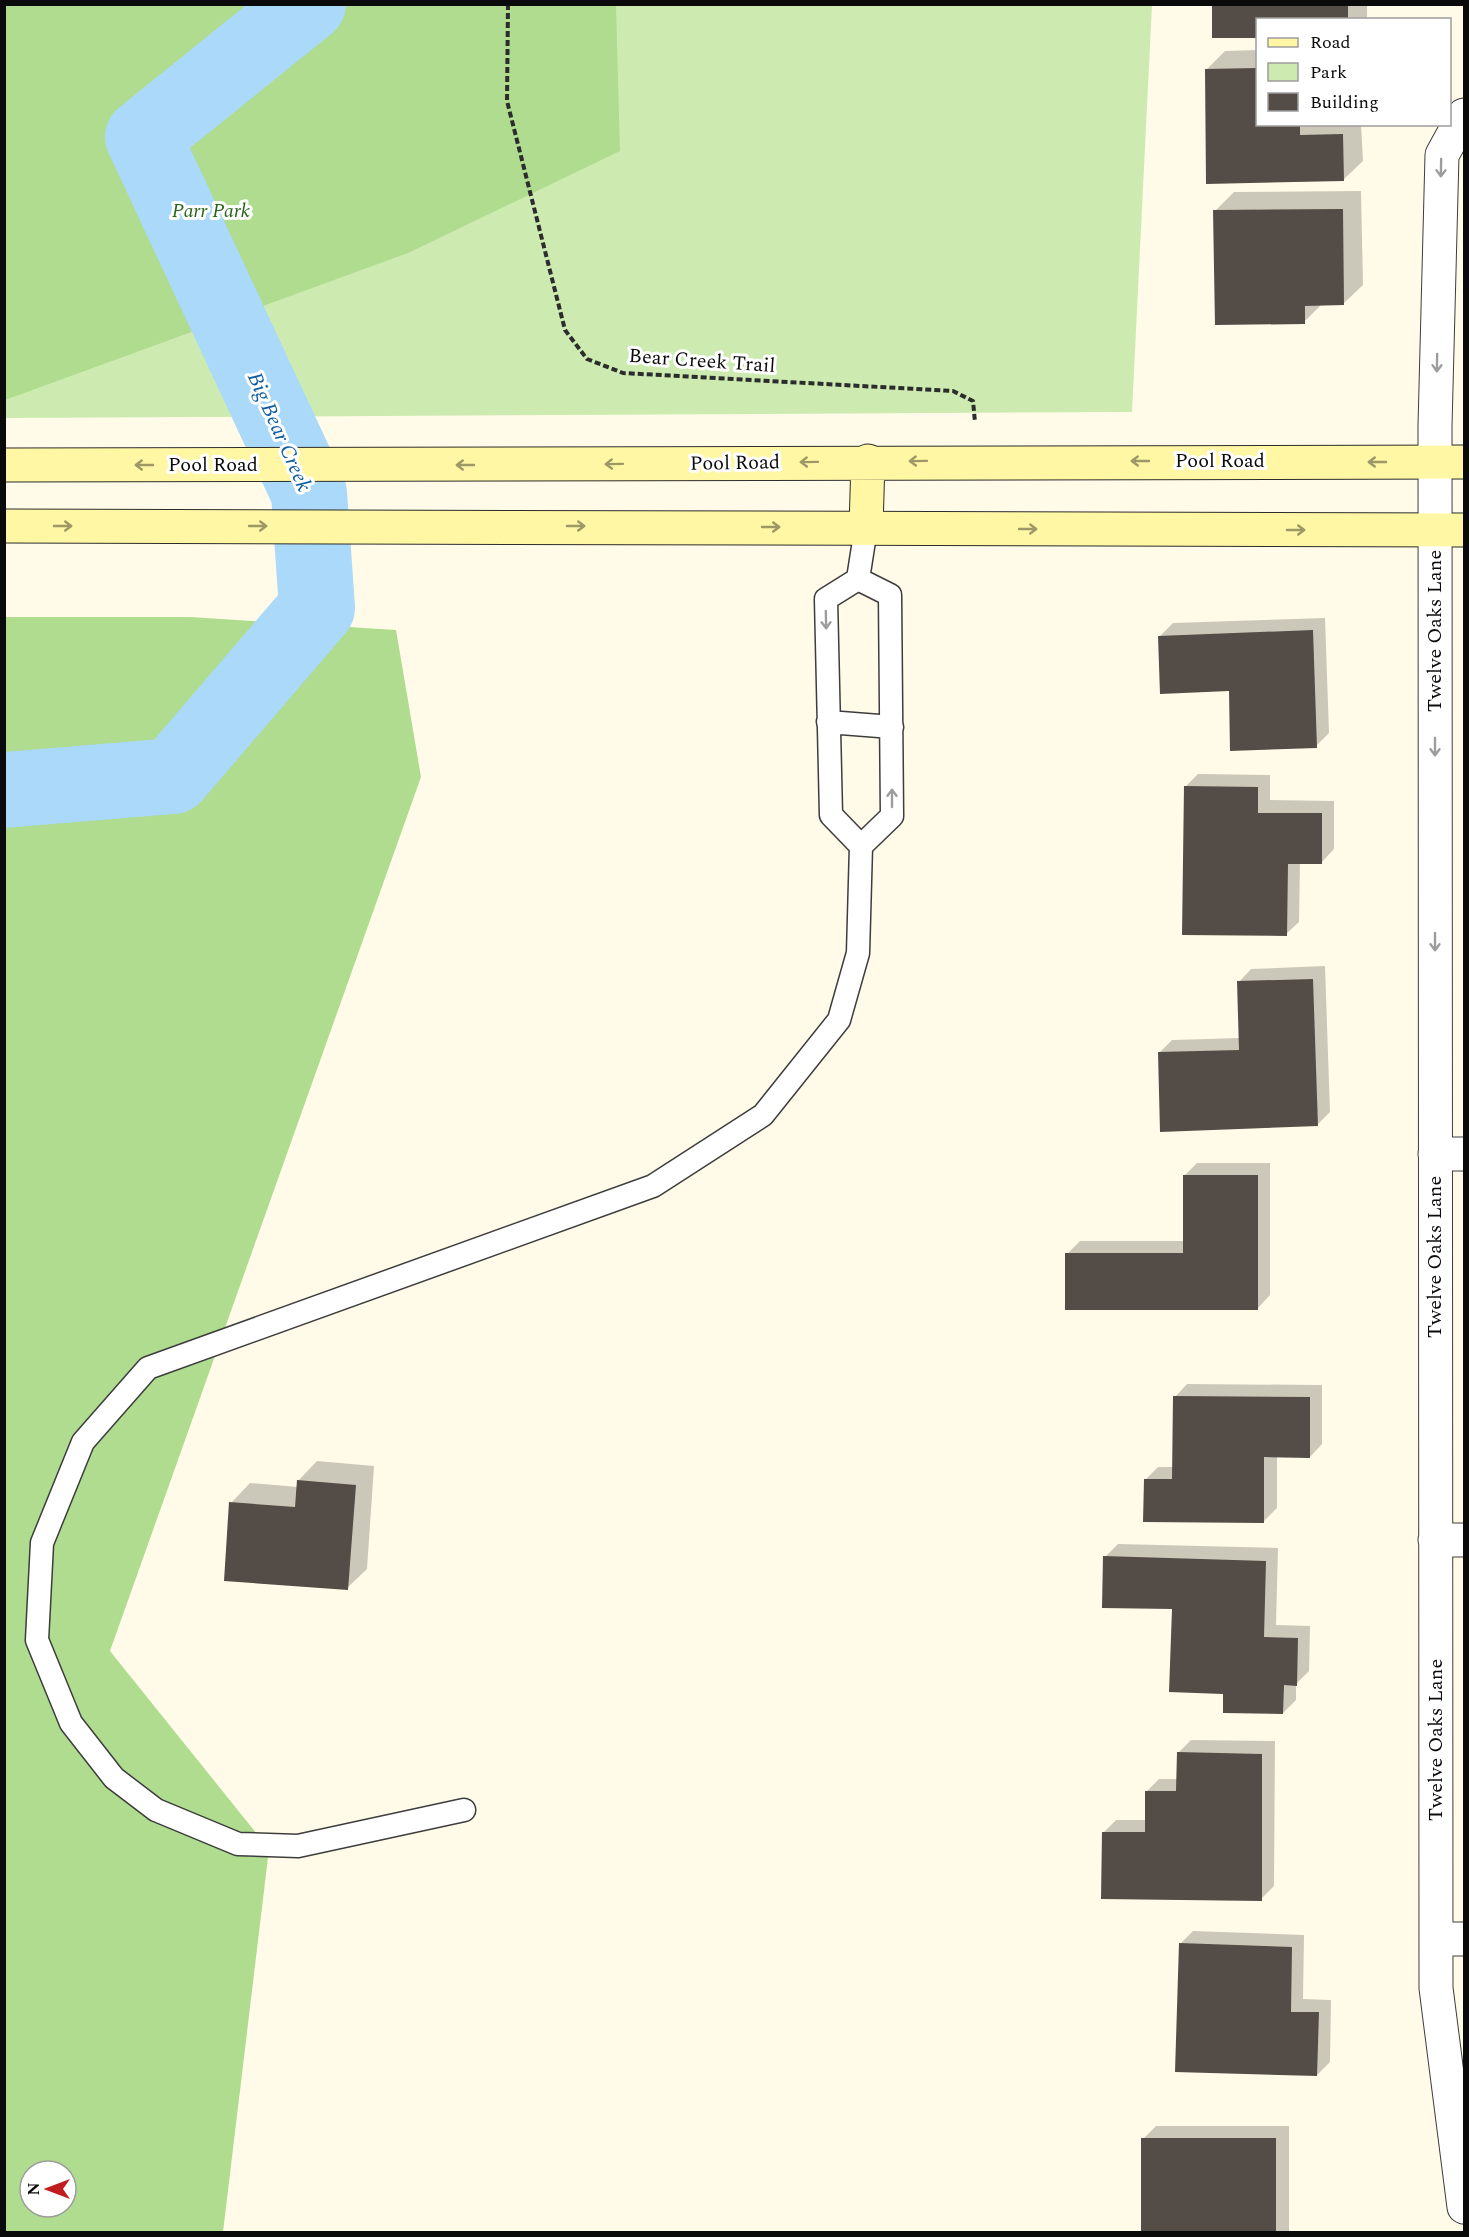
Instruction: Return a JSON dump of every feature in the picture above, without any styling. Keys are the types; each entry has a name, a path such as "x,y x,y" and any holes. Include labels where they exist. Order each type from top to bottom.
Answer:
{"main road":[{"name":"Pool Road","path":"4,465 523,465 868,461 1450,462"},
{"path":"866,528 868,461"},
{"path":"4,526 1450,530"}],"street":[{"name":"Twelve Oaks Lane","path":"1464,115 1442,154 1450,462 1450,1939 1436,1988 1464,2207"}],"lane":[{"path":"861,846 831,815 826,599 858,579 866,528"},
{"path":"464,1810 298,1846 238,1844 156,1810 114,1778 71,1723 37,1640 42,1544 83,1442 148,1368 653,1186 763,1115 839,1020 858,952 861,846 892,816 890,595 858,579"},
{"path":"828,722 892,727"}],"path":[{"name":"Bear Creek Trail","path":"508,4 507,100 565,330 587,359 623,373 953,391 973,401 976,430"}],"green space":[{"name":"Parr Park","path":"4,5 1152,5 1132,412 5,418"},
{"path":"4,5 616,5 620,151 408,253 5,400"},
{"path":"5,617 190,617 396,630 421,777 110,1651 269,1849 223,2232 5,2232"}],"building":[{"path":"1212,4 1348,4 1348,18 1256,18 1256,38 1212,38"},
{"path":"1256,68 1256,126 1300,126 1300,135 1343,134 1344,181 1206,184 1205,69"},
{"path":"1343,209 1344,305 1305,306 1305,324 1215,325 1213,210"},
{"path":"1313,630 1317,748 1230,751 1229,691 1160,694 1158,636"},
{"path":"1184,786 1258,787 1258,813 1322,813 1322,864 1288,864 1287,936 1182,935"},
{"path":"1313,979 1318,1126 1160,1132 1158,1052 1239,1050 1237,981"},
{"path":"1183,1175 1258,1175 1258,1310 1065,1310 1065,1253 1183,1253"},
{"path":"1173,1396 1310,1397 1310,1458 1264,1457 1264,1523 1143,1522 1144,1479 1172,1479"},
{"path":"297,1480 356,1485 348,1590 224,1581 229,1502 295,1507"},
{"path":"1103,1556 1266,1561 1264,1637 1298,1638 1297,1686 1284,1685 1283,1714 1223,1713 1223,1694 1169,1692 1172,1609 1102,1608"},
{"path":"1177,1752 1262,1754 1262,1901 1101,1899 1102,1832 1145,1832 1145,1791 1176,1791"},
{"path":"1179,1943 1292,1947 1291,2012 1319,2012 1317,2076 1175,2072"},
{"path":"1141,2138 1276,2138 1276,2232 1141,2232"}],"waterway":[{"name":"Big Bear Creek","path":"4,790 173,776 317,608 309,493 143,137 308,4"}]}
